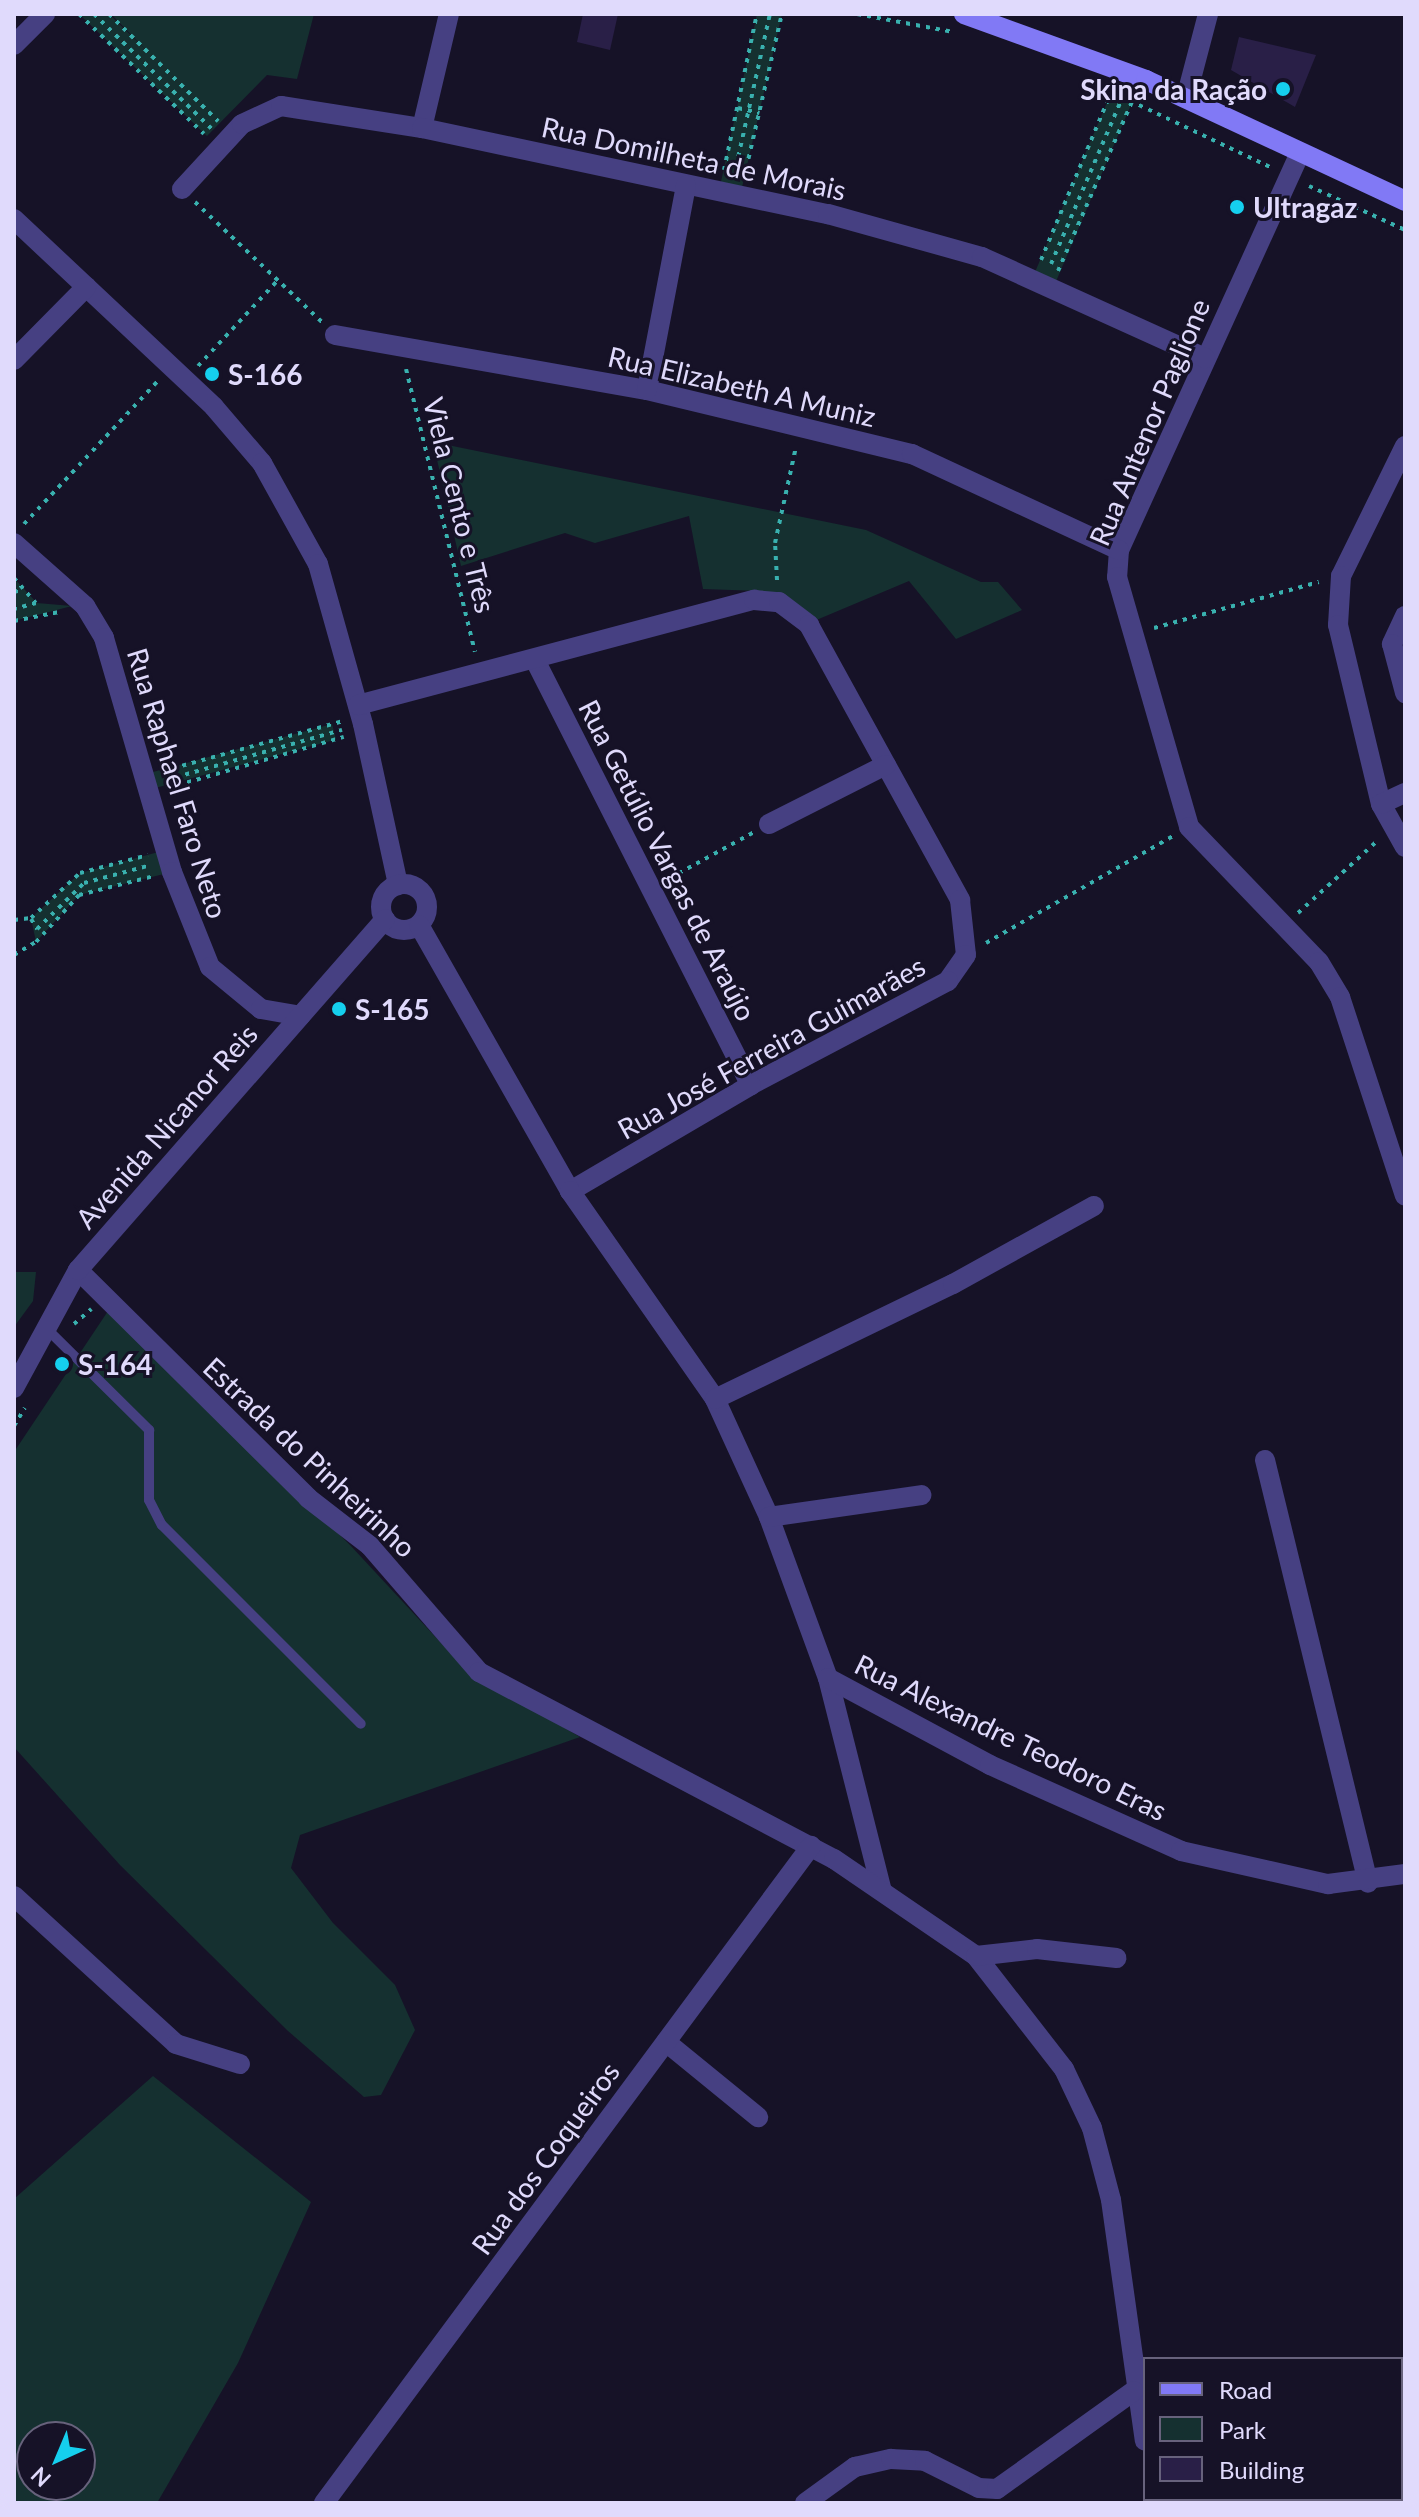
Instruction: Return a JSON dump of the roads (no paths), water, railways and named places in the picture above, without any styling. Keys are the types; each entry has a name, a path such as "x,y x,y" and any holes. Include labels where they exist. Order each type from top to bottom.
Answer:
{"main road":[{"path":"964,14 1043,38 1186,98 1405,201"}],"street":[{"path":"14,45 45,14"},
{"path":"422,128 449,14"},
{"path":"1186,98 1208,14"},
{"name":"Rua Domilheta de Morais","path":"182,189 242,124 281,106 422,128 828,214 1043,281 1205,358"},
{"name":"Rua Antenor Paglione","path":"1300,153 1119,550 1117,577 1129,635 1189,827 1286,925 1340,997 1405,1196"},
{"path":"647,390 686,186"},
{"path":"14,219 178,373 262,463 318,564 362,719 398,885"},
{"path":"14,360 86,287"},
{"name":"Rua Elizabeth A Muniz","path":"335,335 647,390 912,454 1119,550"},
{"path":"1405,446 1341,576 1338,625 1381,804 1391,829 1405,847"},
{"name":"Rua Raphael Faro Neto","path":"14,543 96,623 169,861 210,967 261,1009 300,1016"},
{"name":"Rua José Ferreira Guimarães","path":"535,660 754,600 779,602 809,625 960,900 966,955 960,970 930,995 751,1085 570,1191"},
{"path":"1405,616 1392,644 1405,693"},
{"path":"362,719 480,674 535,660"},
{"name":"Rua Getúlio Vargas de Araújo","path":"535,660 751,1085"},
{"path":"769,824 886,765"},
{"path":"1381,804 1405,793"},
{"path":"398,885 413,885 425,896 427,912 419,925 404,930 385,919 383,899 398,885"},
{"name":"Avenida Nicanor Reis","path":"16,1377 47,1329 78,1270 385,919"},
{"path":"419,925 570,1191 715,1399 769,1517 828,1678 881,1888"},
{"path":"715,1399 953,1284 1094,1206"},
{"name":"Estrada do Pinheirinho","path":"78,1270 308,1498 370,1546 479,1672 811,1846 881,1888 976,1956 1064,2069 1092,2128 1111,2200 1134,2391 1143,2432"},
{"path":"1265,1460 1368,1883"},
{"path":"769,1517 921,1495"},
{"name":"Rua Alexandre Teodoro Eras","path":"828,1678 990,1765 1181,1851 1328,1884 1368,1883 1405,1874"},
{"name":"Rua dos Coqueiros","path":"324,2503 811,1846"},
{"path":"14,1896 176,2044 240,2064"},
{"path":"976,1956 1037,1949 1116,1958"},
{"path":"666,2042 758,2117"},
{"path":"805,2503 855,2467 891,2459 925,2461 979,2488 997,2489 1134,2391"}],"lane":[{"path":"47,1329 149,1430 149,1500 162,1525 361,1724"}],"place":[{"name":"Skina da Ração","path":"1283,89"},
{"name":"Ultragaz","path":"1237,207"},
{"name":"S-166","path":"212,374"},
{"name":"S-165","path":"339,1009"},
{"name":"S-164","path":"62,1364"}]}
